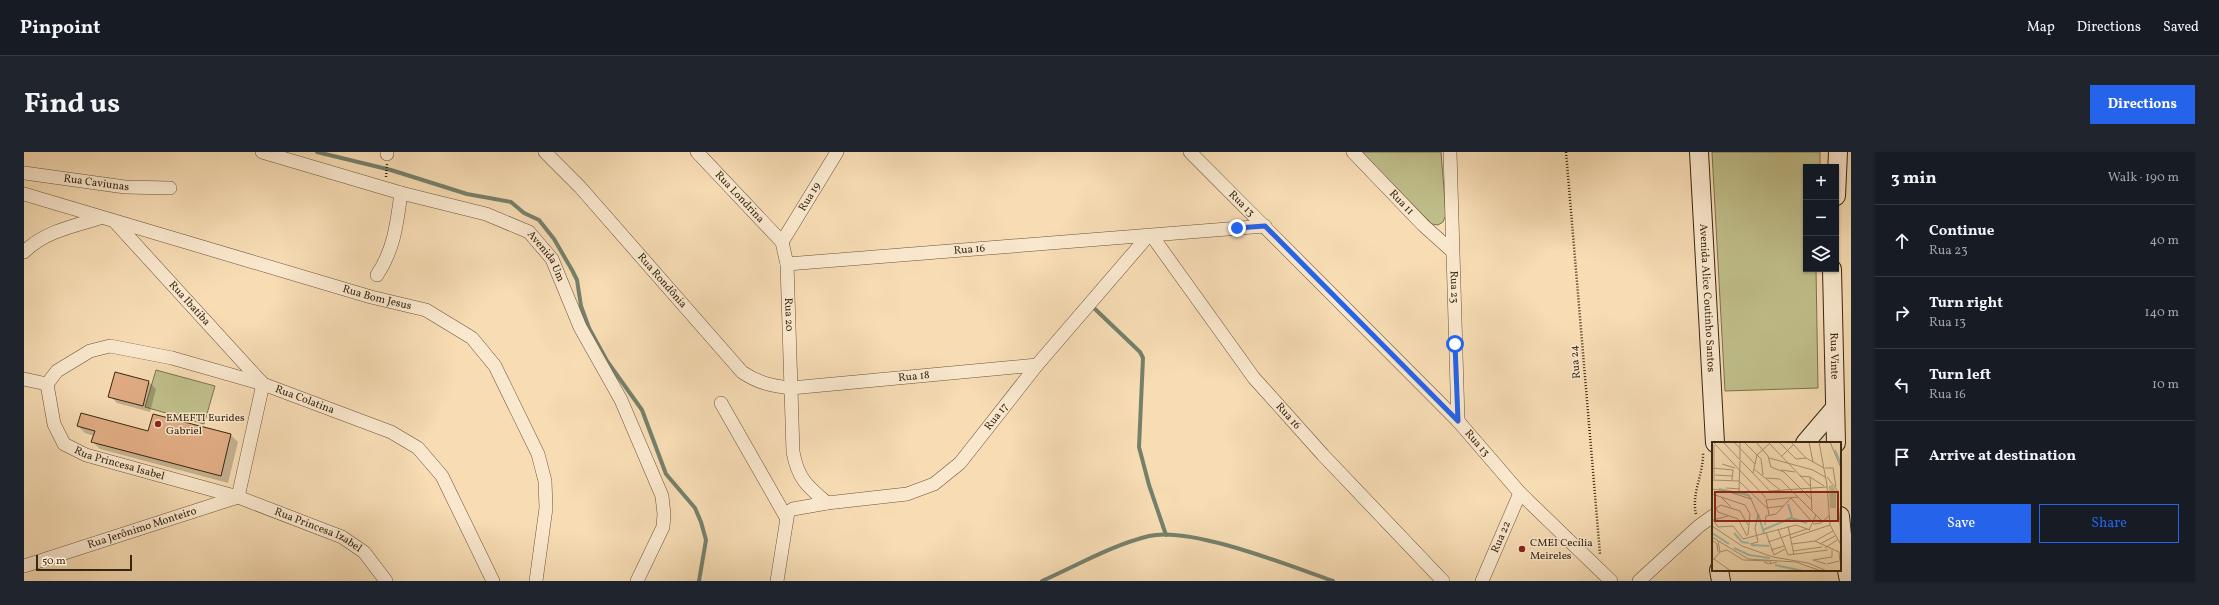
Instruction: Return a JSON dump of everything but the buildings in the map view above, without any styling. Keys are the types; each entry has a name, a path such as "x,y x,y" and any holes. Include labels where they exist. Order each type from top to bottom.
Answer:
{"main road":[{"name":"Avenida Alice Coutinho Santos","path":"1699,152 1715,442"},
{"path":"1837,164 1838,152"},
{"name":"Rua Vinte","path":"1832,272 1836,442"},
{"path":"1806,442 1834,409"},
{"path":"1841,526 1849,581"},
{"path":"1719,571 1721,581"}],"street":[{"name":"Avenida Um","path":"262,152 401,193 486,214 529,232 552,259 580,327 621,400 662,496 664,527 636,581"},
{"name":"Rua Rondônia","path":"544,152 580,187 742,372 755,381 769,386 791,388"},
{"name":"Rua Londrina","path":"697,152 782,242"},
{"name":"Rua 19","path":"782,242 837,152"},
{"name":"Rua 13","path":"1190,152 1458,421 1520,493 1602,570 1611,581"},
{"name":"Rua 11","path":"1353,152 1423,225 1452,251"},
{"name":"Rua 23","path":"1450,152 1458,421"},
{"name":"Rua Caviunas","path":"24,173 125,187 170,188"},
{"path":"376,275 386,260 396,233 401,193"},
{"name":"Rua Bom Jesus","path":"24,194 100,218 371,297 426,310 472,338 495,366 538,454 546,482 546,508 536,581"},
{"path":"24,252 35,241 69,227 100,218"},
{"name":"Rua Ibatiba","path":"116,222 263,384"},
{"name":"Rua 16","path":"787,264 1265,226"},
{"name":"Rua 16","path":"1150,236 1254,378 1323,455 1443,581"},
{"name":"Rua 17","path":"789,513 827,503 907,494 934,484 960,463 1036,365 1150,236"},
{"name":"Rua 20","path":"782,242 787,264 793,452 796,469 803,482 827,503"},
{"name":"Rua Colatina","path":"47,384 57,371 90,351 110,346 172,358 263,384 391,432 418,448 442,476 493,581"},
{"name":"Rua 18","path":"791,388 1036,365"},
{"path":"24,379 47,384"},
{"name":"Rua Princesa Isabel","path":"47,384 54,424 64,444 86,455 238,496"},
{"path":"238,496 263,384"},
{"path":"721,403 789,513 777,581"},
{"name":"Rua 22","path":"1482,581 1520,493"},
{"name":"Rua Jerônimo Monteiro","path":"24,566 238,496"},
{"name":"Rua Princesa Izabel","path":"238,496 342,537 364,552 386,581"},
{"path":"1639,581 1699,526 1712,517"}],"path":[{"name":"Rua 24","path":"1566,152 1602,570"}],"shaded area":[{"path":"1361,152 1441,152 1446,215 1443,222 1438,225 1432,224"},
{"path":"1712,152 1820,152 1820,164 1803,164 1803,272 1816,272 1818,388 1725,391"},
{"path":"156,370 215,386 204,424 145,407"}],"waterway":[{"path":"317,152 391,170 467,194 511,202 524,213 539,220 554,239 572,270 577,280 581,306 589,328 607,361 642,410 666,474 695,508 706,540 699,581"},
{"path":"1095,309 1140,352 1143,358 1139,447 1149,485 1166,535"},
{"path":"1042,581 1121,545 1149,536 1167,534 1214,542 1241,549 1333,581"}],"place":[{"name":"EMEFTI Eurides Gabriel","path":"158,424"},
{"name":"CMEI Cecília Meireles","path":"1522,549"}],"route":[{"path":"1237,228 1265,226 1458,421 1455,344"}]}
